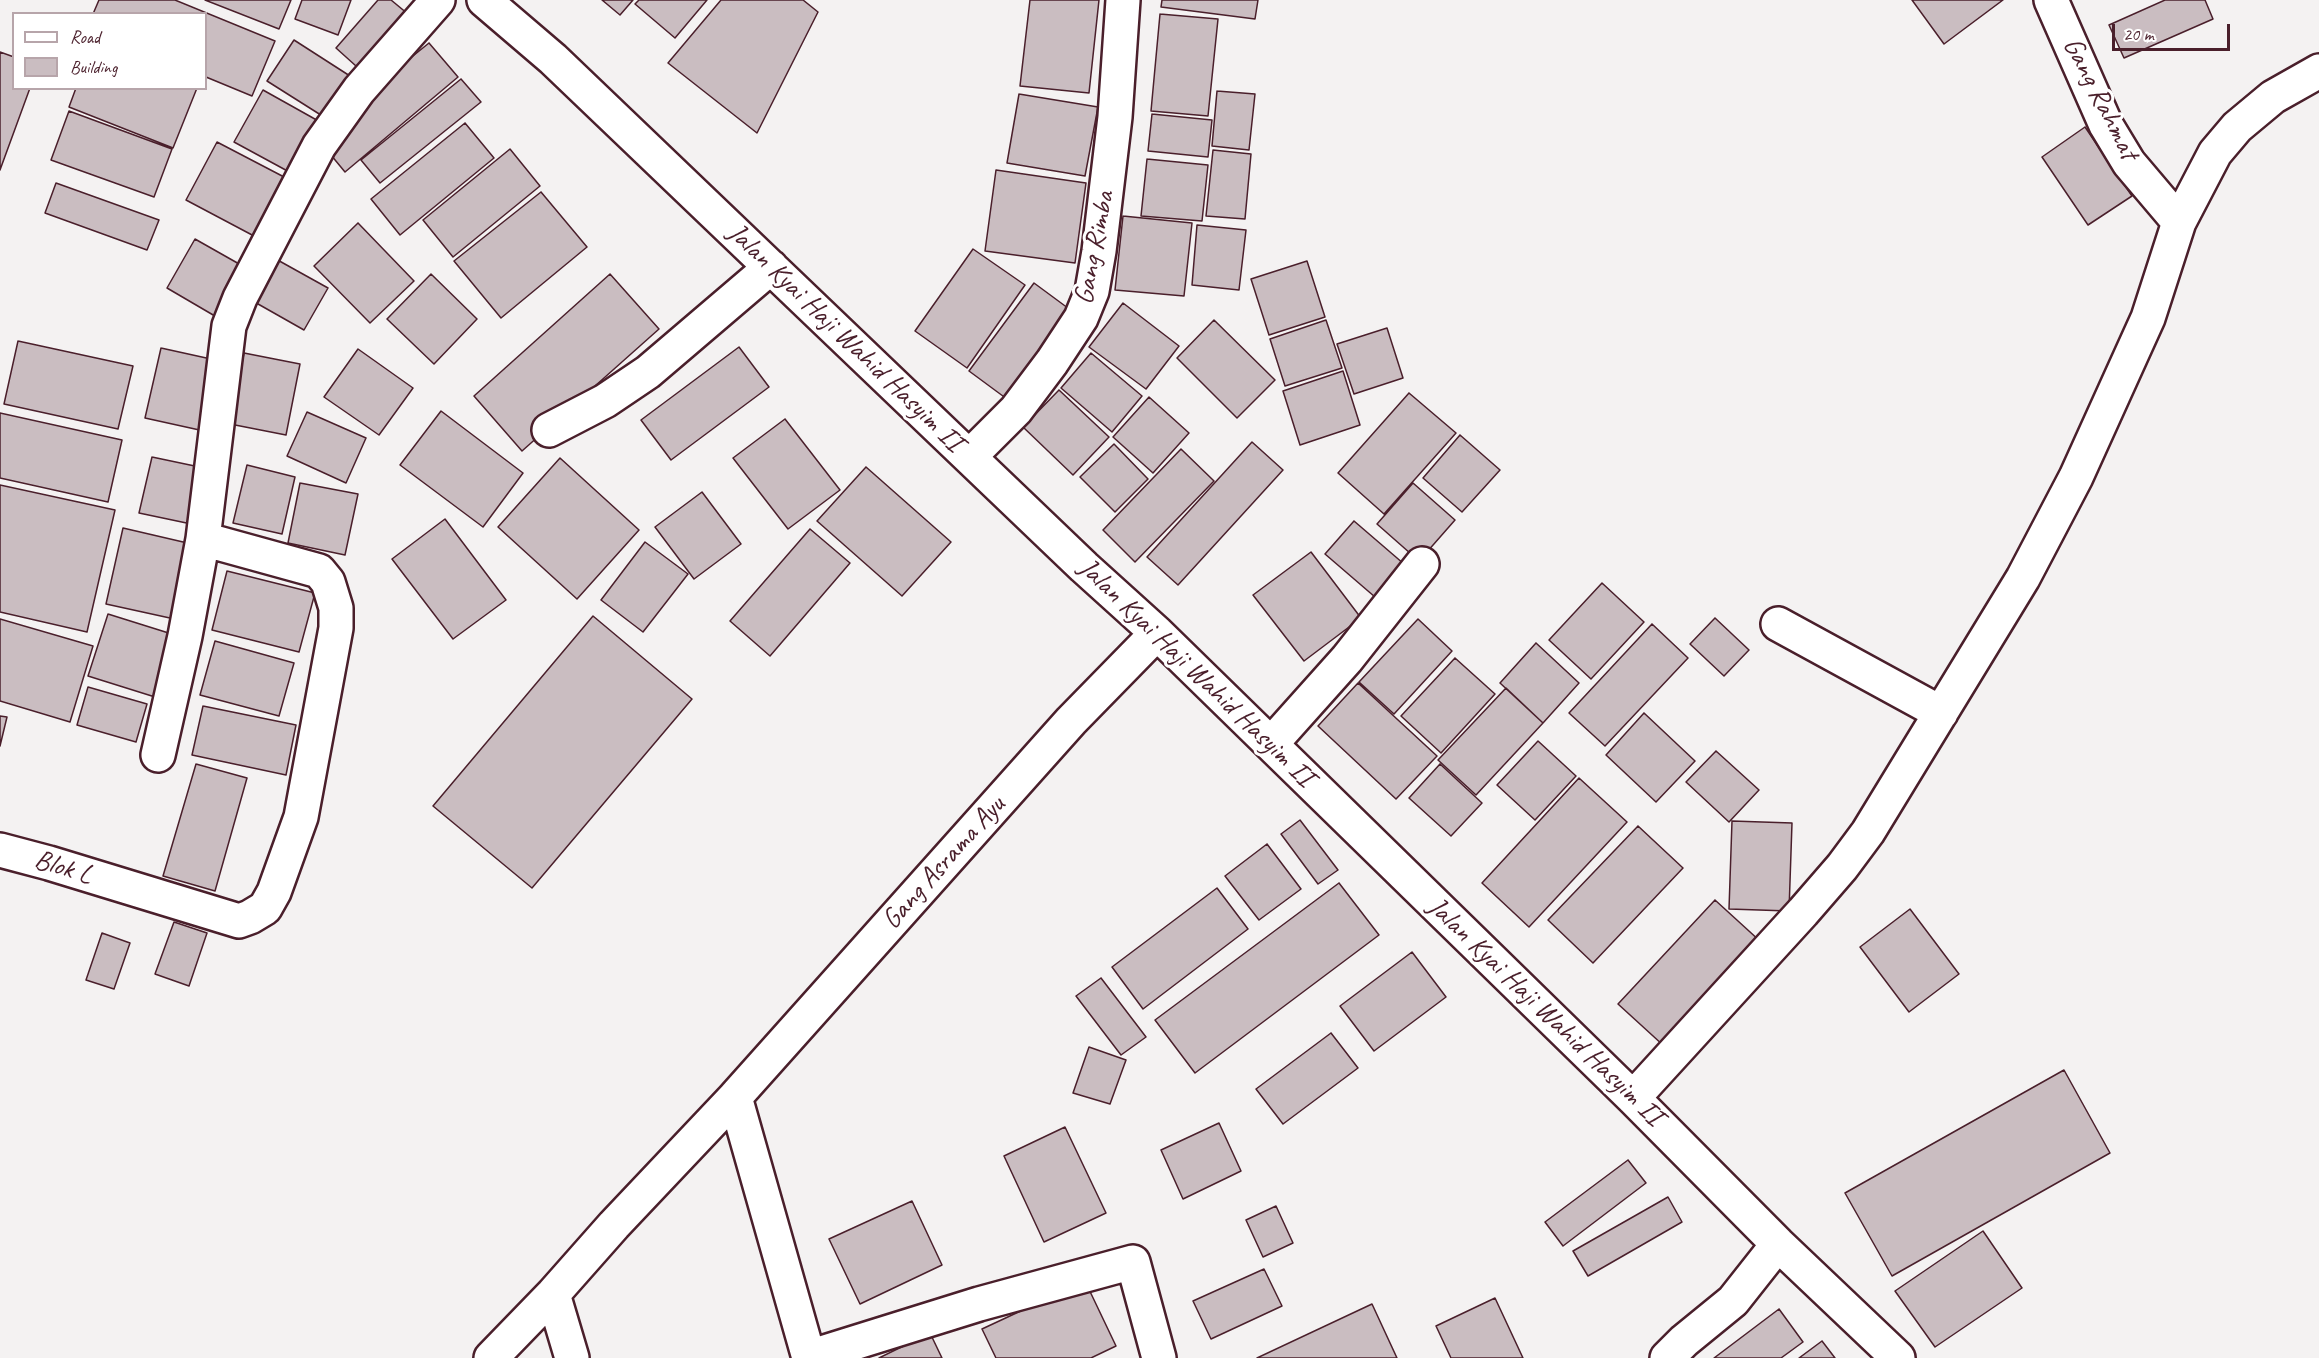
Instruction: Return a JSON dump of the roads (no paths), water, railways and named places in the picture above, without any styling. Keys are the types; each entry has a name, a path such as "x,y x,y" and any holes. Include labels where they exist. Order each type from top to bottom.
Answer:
{"street":[{"path":"158,755 185,636 203,539 229,326 240,298 319,146 359,90 438,0"},
{"name":"Jalan Kyai Haji Wahid Hasyim II","path":"483,0 553,59 1084,567 1157,633 1633,1098 1778,1244 1898,1358"},
{"name":"Gang Rimba","path":"969,457 1016,410 1052,362 1081,318 1092,291 1115,117 1123,0"},
{"name":"Gang Rahmat","path":"2051,0 2106,125 2129,163 2179,222"},
{"path":"1633,1098 1842,867 1868,832 2023,578 2076,477 2148,318 2179,222 2215,153 2237,127 2273,97 2319,71"},
{"path":"549,430 605,401 648,372 771,267"},
{"name":"Blok L","path":"0,850 239,921 265,908 274,892 302,817 336,628 336,608 328,582 319,571 203,539"},
{"path":"1271,744 1347,659 1422,564"},
{"path":"1778,624 1941,713"},
{"name":"Gang Asrama Ayu","path":"491,1358 735,1097 1071,721 1157,633"},
{"path":"735,1097 809,1357 979,1304 1133,1263 1159,1358"},
{"path":"1667,1358 1733,1301 1778,1244"},
{"path":"553,1294 572,1358"}]}
